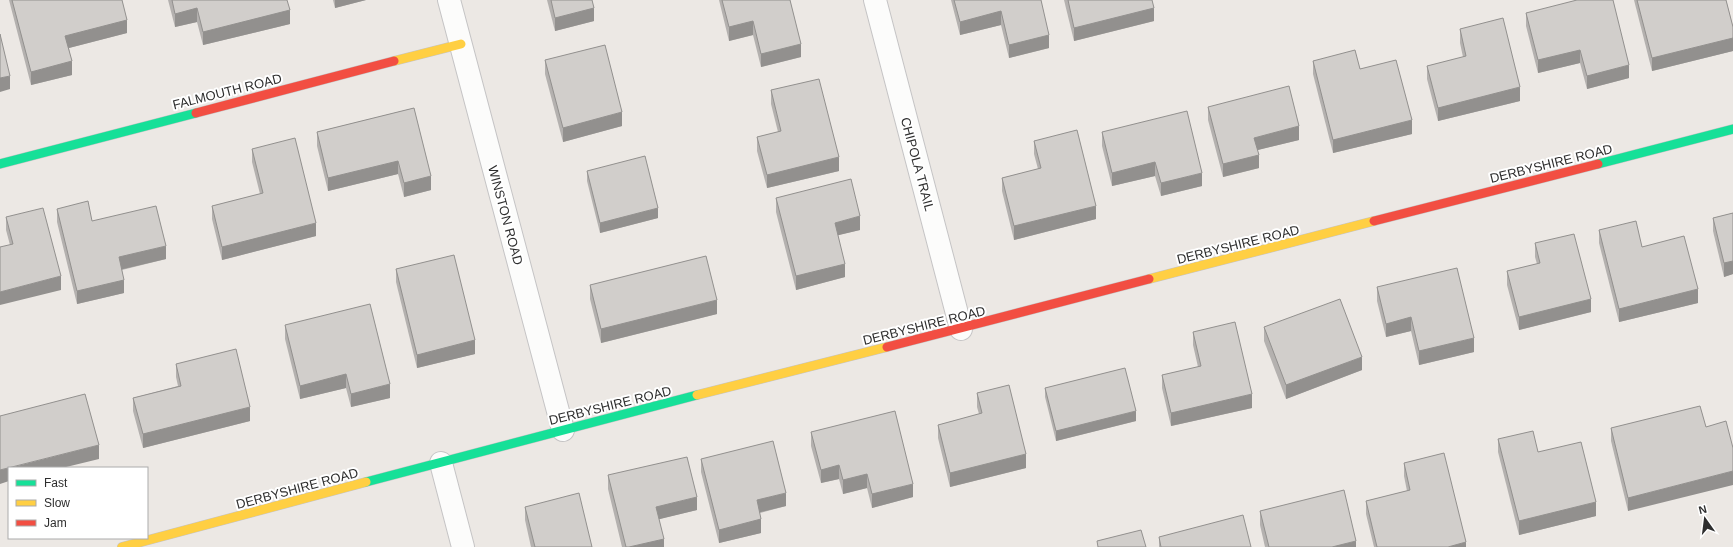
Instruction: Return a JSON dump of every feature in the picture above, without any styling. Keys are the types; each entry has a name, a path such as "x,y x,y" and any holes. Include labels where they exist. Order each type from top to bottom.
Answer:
{"street":[{"name":"WINSTON ROAD","path":"449,0 563,430"},
{"name":"CHIPOLA TRAIL","path":"875,0 961,328"},
{"name":"FALMOUTH ROAD","path":"0,164 461,44"},
{"name":"DERBYSHIRE ROAD","path":"122,547 563,430 1733,129"},
{"path":"441,463 463,547"}],"building":[{"path":"12,0 122,0 127,20 65,36 72,61 31,72"},
{"path":"172,0 287,0 290,10 203,32 197,8 175,14"},
{"path":"551,0 592,0 594,8 555,18"},
{"path":"722,0 790,0 801,44 761,54 753,21 729,27"},
{"path":"954,0 1041,0 1049,35 1009,45 1001,11 960,22"},
{"path":"1068,0 1152,0 1154,8 1074,28"},
{"path":"1577,0 1613,0 1629,65 1587,76 1580,50 1538,60 1526,13"},
{"path":"1637,0 1726,0 1733,27 1733,38 1652,58"},
{"path":"1503,18 1520,87 1438,108 1427,66 1466,56 1460,29"},
{"path":"0,34 10,76 0,78"},
{"path":"605,45 622,112 563,128 545,60"},
{"path":"1355,50 1360,69 1396,60 1412,120 1333,140 1313,61"},
{"path":"819,79 839,157 767,175 757,137 781,131 771,90"},
{"path":"1289,86 1299,126 1254,138 1259,155 1223,164 1208,107"},
{"path":"414,108 431,176 404,183 398,161 328,178 317,132"},
{"path":"1187,111 1202,173 1161,183 1155,162 1112,173 1102,132"},
{"path":"1077,130 1096,206 1014,226 1002,178 1041,168 1034,141"},
{"path":"295,138 316,223 222,247 212,206 263,193 252,149"},
{"path":"645,156 658,208 600,223 587,171"},
{"path":"851,179 860,216 835,223 845,264 796,276 776,198"},
{"path":"88,201 92,221 156,206 166,246 119,257 124,280 77,291 57,209"},
{"path":"43,208 61,276 0,292 0,247 13,244 6,217"},
{"path":"1733,213 1733,261 1724,263 1713,218"},
{"path":"1636,221 1642,247 1684,236 1698,289 1619,309 1599,230"},
{"path":"1574,234 1591,299 1519,317 1507,271 1540,263 1535,243"},
{"path":"454,255 475,340 417,355 396,269"},
{"path":"706,256 717,300 601,329 590,285"},
{"path":"1457,268 1474,338 1419,351 1411,317 1386,324 1377,287"},
{"path":"1340,299 1362,357 1286,385 1264,327"},
{"path":"370,304 390,384 351,394 346,374 300,386 285,325"},
{"path":"1235,322 1252,394 1171,413 1162,375 1201,366 1193,332"},
{"path":"236,349 250,407 143,434 133,398 181,386 176,364"},
{"path":"1125,368 1136,411 1056,431 1045,388"},
{"path":"1009,385 1026,454 950,473 938,425 982,413 977,393"},
{"path":"85,394 99,445 0,470 0,416"},
{"path":"1700,406 1706,427 1726,421 1733,448 1733,471 1628,498 1611,428"},
{"path":"895,411 913,484 872,494 867,474 843,480 839,465 821,470 811,432"},
{"path":"1533,431 1538,452 1581,442 1596,502 1519,521 1498,439"},
{"path":"773,441 786,493 757,500 761,519 719,530 701,459"},
{"path":"1444,453 1466,542 1448,547 1377,547 1366,501 1410,490 1404,463"},
{"path":"687,457 697,497 656,507 664,539 626,547 608,475"},
{"path":"1344,490 1356,541 1332,547 1269,547 1260,511"},
{"path":"579,493 592,547 535,547 525,507"},
{"path":"1243,515 1251,547 1161,547 1159,537"},
{"path":"1141,530 1146,547 1098,547 1097,541"}],"traffic: fast":[{"path":"0,164 196,113"},
{"path":"1598,164 1733,129"},
{"path":"366,482 697,395"}],"traffic: slow":[{"path":"394,61 461,44"},
{"path":"1149,279 1374,221"},
{"path":"697,395 887,347"},
{"path":"122,547 366,482"}],"traffic: jam":[{"path":"196,113 394,61"},
{"path":"1374,221 1598,164"},
{"path":"887,347 1149,279"}]}
